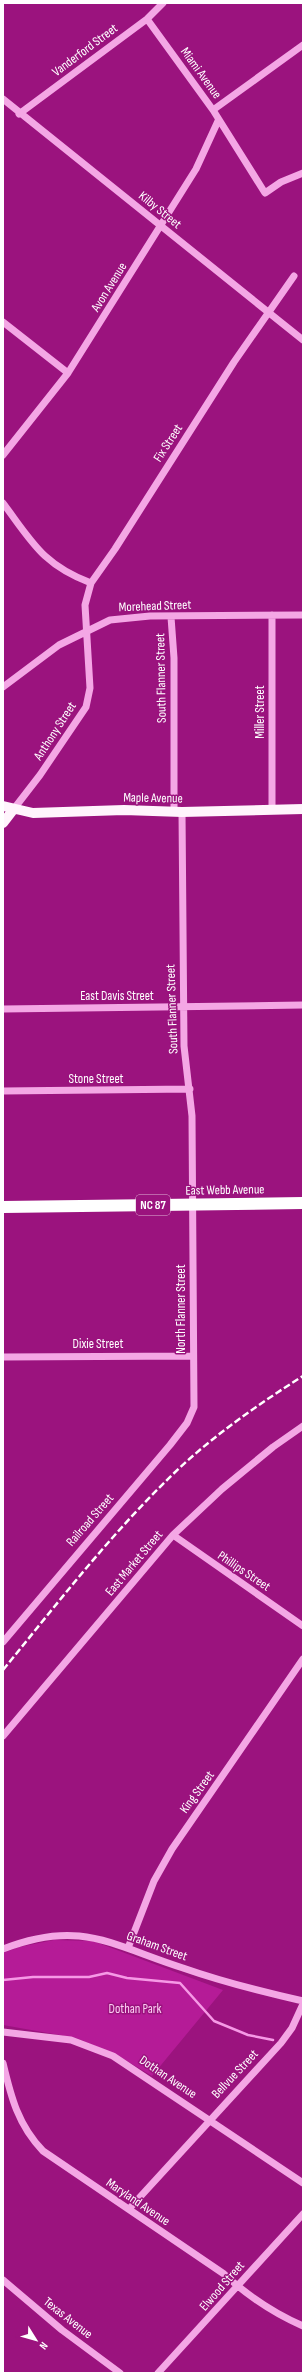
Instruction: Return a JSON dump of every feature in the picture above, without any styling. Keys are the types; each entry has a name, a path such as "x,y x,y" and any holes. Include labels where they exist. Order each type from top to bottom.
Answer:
{"highway":[{"name":"East Webb Avenue","path":"3,1207 303,1203"}],"main road":[{"name":"Maple Avenue","path":"8,808 33,813 303,809"},
{"path":"3,824 8,808"}],"street":[{"name":"Vanderford Street","path":"19,114 147,19 163,3"},
{"name":"Miami Avenue","path":"147,19 213,110 218,121 265,193 281,182 303,173"},
{"path":"213,110 303,45"},
{"name":"Kilby Street","path":"3,99 19,114 303,340"},
{"name":"Avon Avenue","path":"3,455 68,373 196,169 218,121"},
{"name":"Fix Street","path":"86,631 85,605 91,583 267,312 294,276"},
{"path":"3,322 68,373"},
{"path":"3,503 43,557 64,571 91,583"},
{"name":"Miller Street","path":"272,615 272,809"},
{"name":"Morehead Street","path":"3,687 59,645 110,620 150,616 303,615"},
{"name":"South Flanner Street","path":"171,617 174,658 184,1046 190,1089 192,1204"},
{"name":"Anthony Street","path":"8,808 40,776 86,707 90,688 90,656 86,631"},
{"name":"East Davis Street","path":"3,1009 184,1008 303,1005"},
{"name":"Stone Street","path":"3,1091 190,1089"},
{"name":"North Flanner Street","path":"191,1413 194,1407 192,1204"},
{"name":"Dixie Street","path":"3,1357 193,1356"},
{"name":"Railroad Street","path":"3,1642 170,1445 187,1423 191,1413"},
{"name":"East Market Street","path":"3,1736 173,1535 228,1484 273,1447 303,1426"},
{"name":"Phillips Street","path":"173,1535 303,1626"},
{"name":"King Street","path":"128,1948 154,1881 172,1849 303,1659"},
{"name":"Graham Street","path":"3,1949 35,1938 69,1934 103,1940 208,1976 303,2001"},
{"name":"Bellvue Street","path":"129,2209 281,2043 292,2028 303,2004"},
{"name":"Dothan Avenue","path":"3,2032 56,2037 92,2046 132,2067 303,2183"},
{"name":"Maryland Avenue","path":"3,2063 16,2113 34,2142 71,2172 129,2209 224,2274 237,2286 272,2311 303,2326"},
{"name":"Elwood Street","path":"158,2373 303,2214"},
{"name":"Texas Avenue","path":"3,2280 62,2330 120,2373"}],"green space":[{"name":"Dothan Park","path":"54,1940 93,1941 223,1990 152,2076 117,2055 76,2038 3,2025 3,1953 19,1947"}],"waterway":[{"path":"3,1980 33,1977 89,1977 107,1973 127,1978 180,1983 214,2021 248,2035 273,2040"}],"railway":[{"path":"3,1670 102,1549 166,1481 214,1438 303,1376"}]}
